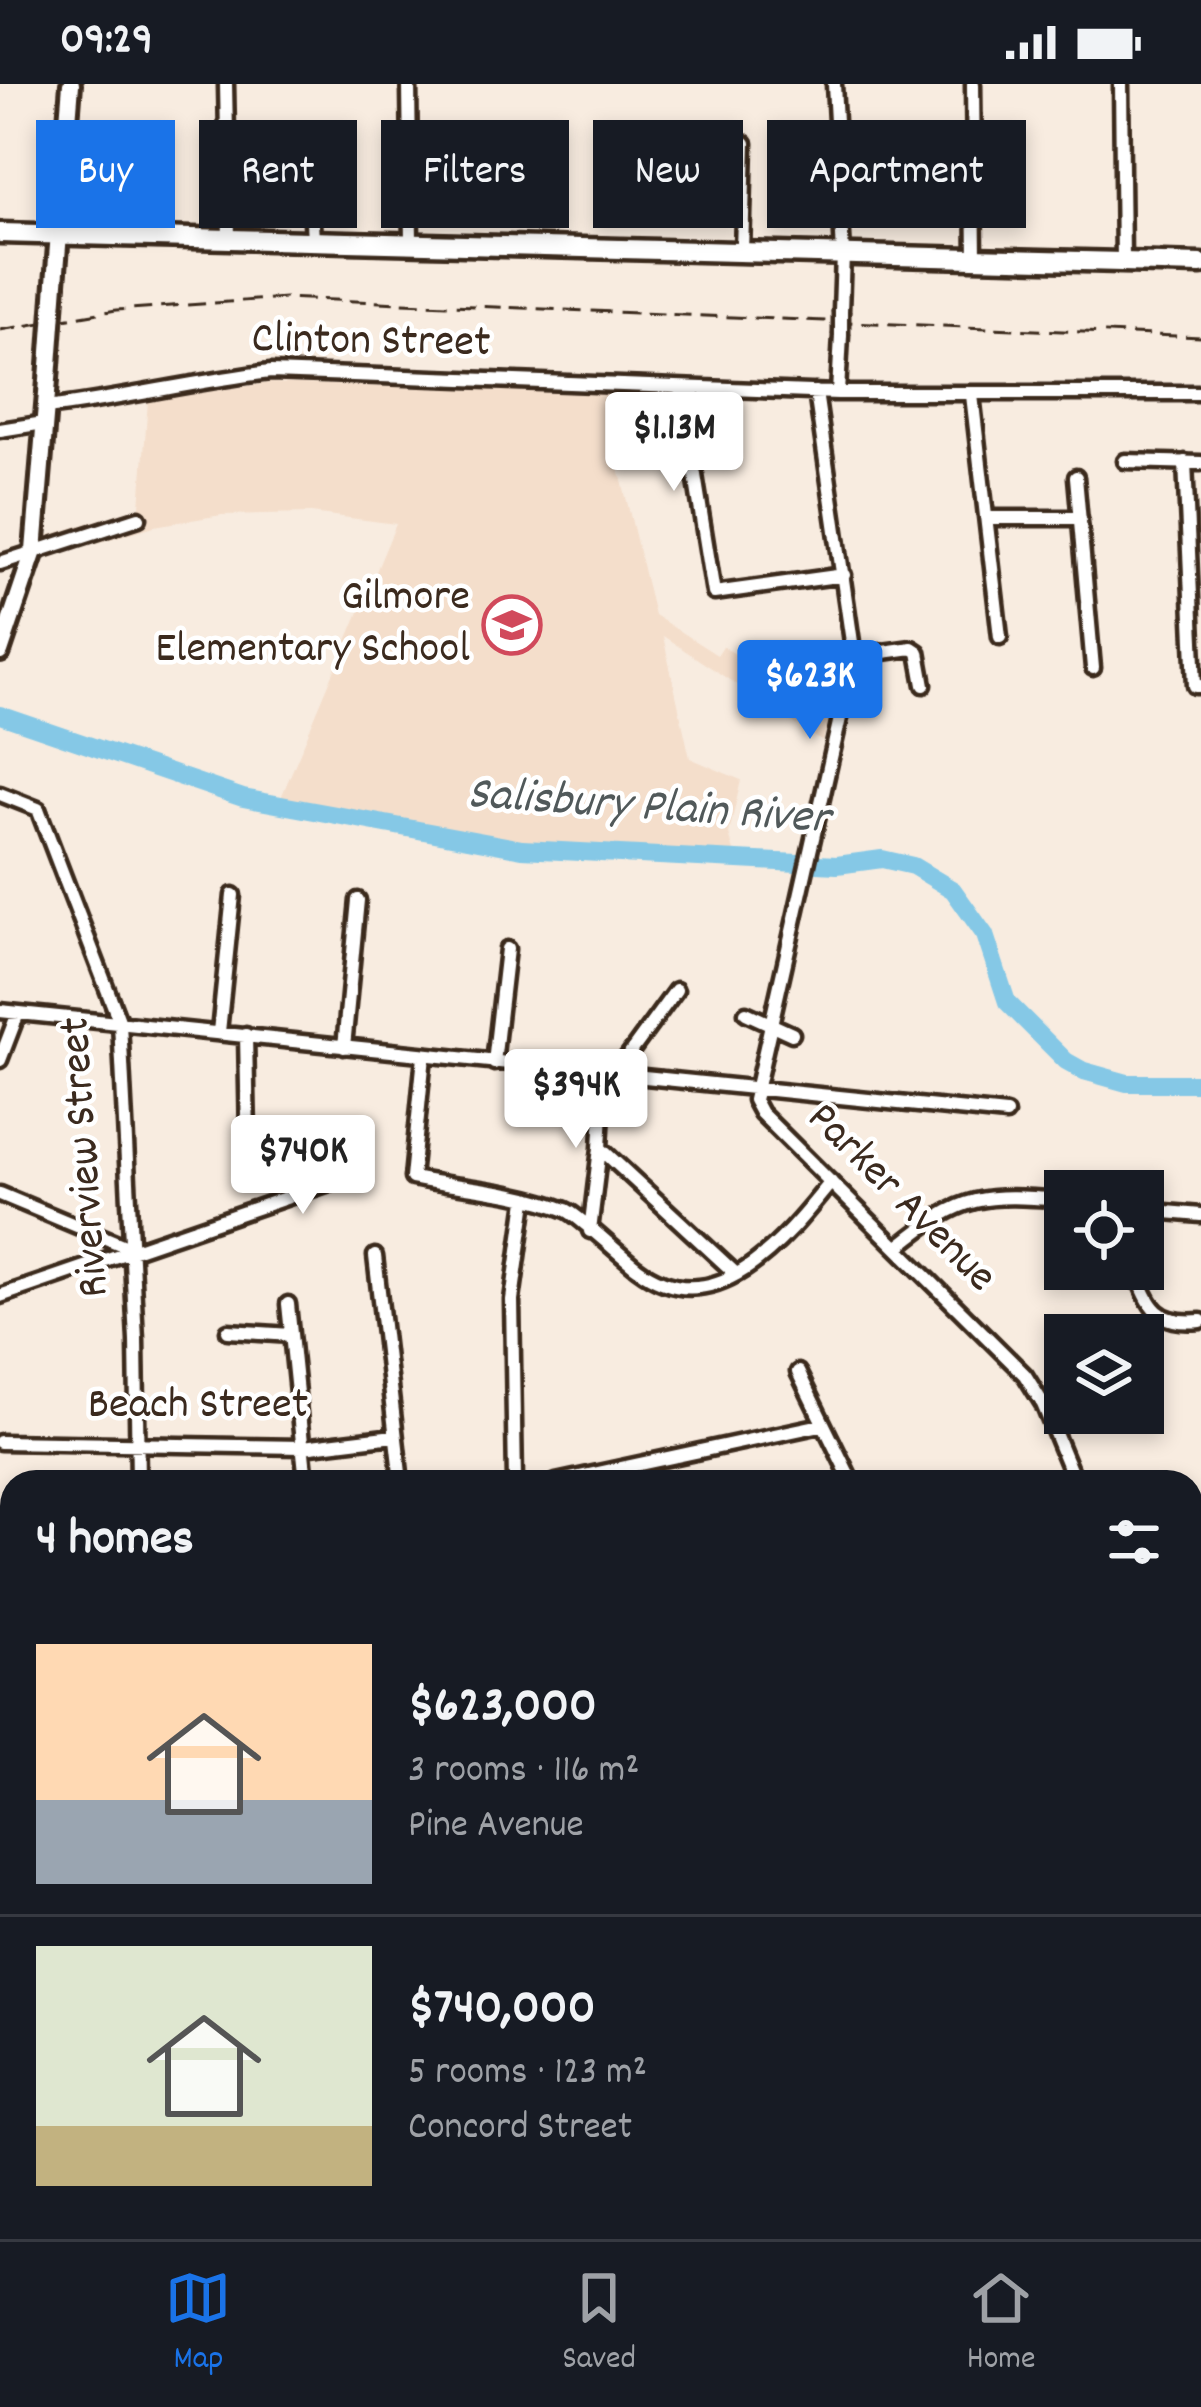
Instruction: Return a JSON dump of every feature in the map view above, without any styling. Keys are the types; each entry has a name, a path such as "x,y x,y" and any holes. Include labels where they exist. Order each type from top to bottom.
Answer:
{"main road":[{"path":"0,233 1201,264"}],"street":[{"path":"0,652 34,551 71,84"},
{"path":"226,84 227,120"},
{"path":"409,84 411,243"},
{"path":"834,84 843,254 838,393"},
{"path":"973,84 975,259"},
{"path":"1121,84 1124,261"},
{"path":"742,252 745,142"},
{"path":"229,228 229,239"},
{"path":"312,228 313,241"},
{"name":"Clinton Street","path":"0,430 46,408 271,372 838,393 1201,393"},
{"path":"681,388 714,593 844,574"},
{"path":"754,1089 854,656 816,392"},
{"path":"972,395 1000,637"},
{"path":"1125,461 1201,463"},
{"path":"1185,462 1198,686"},
{"path":"1076,477 1094,668"},
{"path":"0,563 139,518"},
{"path":"988,518 1080,518"},
{"path":"854,656 912,648 918,652 924,685"},
{"name":"Riverview Street","path":"0,794 38,808 120,1023 138,1470"},
{"path":"219,1032 233,895"},
{"path":"344,1047 358,900"},
{"path":"494,1063 507,949"},
{"path":"590,1231 609,1074 676,990"},
{"path":"0,1011 1006,1114"},
{"path":"0,1060 18,1013"},
{"path":"746,1013 792,1034"},
{"path":"246,1035 248,1138"},
{"path":"424,1056 412,1178 571,1211 642,1272 671,1287 703,1288 750,1267 831,1182"},
{"name":"Parker Avenue","path":"754,1089 761,1113 1032,1384 1070,1470"},
{"path":"601,1148 736,1274"},
{"path":"0,1296 338,1180"},
{"path":"0,1194 132,1249"},
{"path":"898,1246 948,1209 969,1200 1044,1198"},
{"path":"515,1470 512,1300 526,1200"},
{"path":"1164,1212 1201,1215"},
{"path":"375,1256 398,1470"},
{"path":"1145,1290 1163,1318 1179,1323 1201,1321"},
{"path":"288,1304 305,1470"},
{"path":"228,1331 291,1335"},
{"path":"798,1372 845,1470"},
{"path":"612,1470 820,1425"},
{"name":"Beach Street","path":"0,1442 303,1447 394,1436"}],"shaded area":[{"name":"Gilmore Elementary School","path":"269,383 613,394 620,446 614,447 654,615 717,655 723,646 829,718 823,742 663,636 690,758 741,780 729,834 736,858 558,848 280,800 396,524 311,513 222,515 154,526 97,543 94,539 46,556 47,536 140,507 148,400"}],"waterway":[{"name":"Salisbury Plain River","path":"0,715 243,798 522,849 837,865 882,859 913,866 953,890 985,935 1007,1002 1066,1061 1127,1083 1201,1083"}],"railway":[{"path":"0,330 116,310 285,298 1201,337"}],"place":[{"name":"Gilmore Elementary School","path":"512,625"}]}
